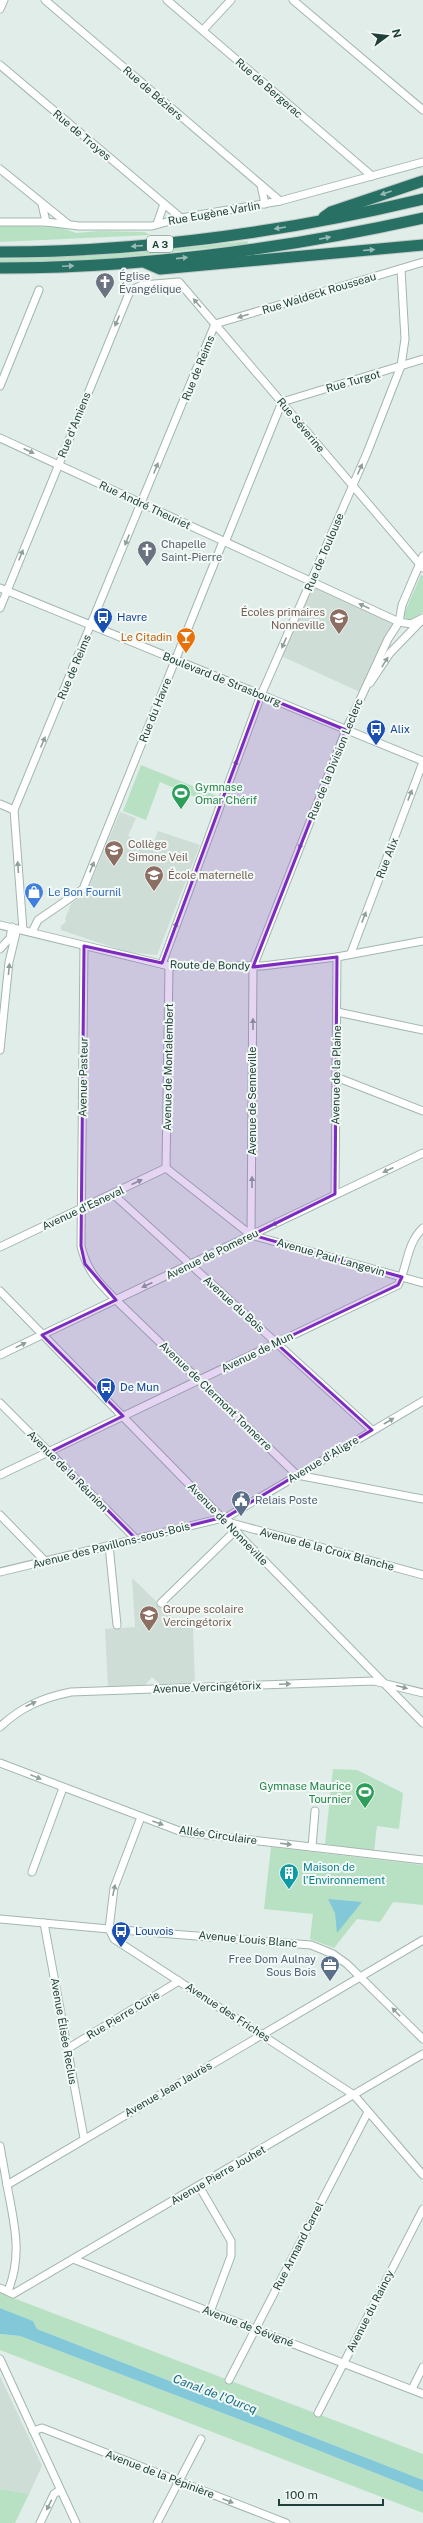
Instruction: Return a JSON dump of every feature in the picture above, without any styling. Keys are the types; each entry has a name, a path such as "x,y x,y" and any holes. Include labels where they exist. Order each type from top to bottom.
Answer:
{"highway":[{"path":"319,221 330,212 423,181"},
{"name":"A 3","path":"0,252 152,245 319,221 423,198"},
{"name":"A 3","path":"0,268 143,262 284,245 423,218"},
{"path":"143,262 160,269 423,245"}],"street":[{"path":"0,9 4,0"},
{"name":"Rue de Béziers","path":"45,0 280,201"},
{"name":"Rue de Bergerac","path":"167,0 372,176"},
{"path":"202,30 231,0"},
{"path":"293,0 423,110"},
{"name":"Rue de Troyes","path":"0,65 182,218"},
{"name":"Rue Eugène Varlin","path":"0,222 46,222 70,225 148,227 182,218 280,201 423,162"},
{"path":"0,169 70,225"},
{"path":"261,185 265,204"},
{"path":"42,204 46,222"},
{"path":"156,224 164,204"},
{"name":"Rue Waldeck Rousseau","path":"215,324 423,262"},
{"name":"Rue de Toulouse","path":"165,965 261,695 387,408 401,366 405,339 401,269"},
{"name":"Rue Séverine","path":"179,282 353,486 422,562"},
{"name":"Rue d'Amiens","path":"0,608 3,590 58,464 130,291 142,285 179,282"},
{"path":"0,386 39,290"},
{"name":"Rue de Reims","path":"12,927 14,810 92,626 215,324"},
{"name":"Rue Turgot","path":"282,402 423,359"},
{"name":"Rue du Havre","path":"32,932 38,920 83,889 175,660 282,402"},
{"name":"Rue André Theuriet","path":"0,438 399,622"},
{"name":"Rue de la Division Leclerc","path":"253,967 346,730 388,639 399,622 402,605 422,562"},
{"name":"Boulevard de Strasbourg","path":"3,590 423,761"},
{"path":"399,622 411,624 423,618"},
{"path":"362,693 390,653 423,618"},
{"name":"Rue Alix","path":"351,953 423,761"},
{"path":"0,804 14,810"},
{"path":"0,949 10,938 12,927"},
{"path":"0,1050 12,927"},
{"name":"Route de Bondy","path":"12,927 165,965 253,967 337,957 351,953 423,941"},
{"name":"Avenue Pasteur","path":"81,1208 84,946"},
{"name":"Avenue de la Plaine","path":"335,1194 337,957"},
{"name":"Avenue de Montalembert","path":"165,965 166,1168"},
{"name":"Avenue de Senneville","path":"251,1235 253,967"},
{"path":"337,1012 423,1030"},
{"path":"336,1077 423,1111"},
{"name":"Avenue de Pomereu","path":"0,1355 423,1153"},
{"name":"Avenue d'Esneval","path":"0,1246 166,1168"},
{"name":"Avenue Paul Langevin","path":"166,1168 251,1235 423,1283"},
{"name":"Avenue du Bois","path":"113,1194 372,1430"},
{"name":"Avenue de Clermont Tonnerre","path":"81,1208 81,1246 86,1264 98,1282 201,1380 297,1475"},
{"path":"402,1277 410,1247 415,1235 423,1228"},
{"name":"Avenue de Mun","path":"0,1475 398,1285 402,1277"},
{"name":"Avenue de Nonneville","path":"0,1291 222,1518 231,1524 423,1723"},
{"name":"Avenue d'Aligre","path":"222,1518 423,1401"},
{"name":"Avenue de la Réunion","path":"0,1403 136,1539"},
{"path":"297,1475 423,1499"},
{"path":"0,1515 45,1561"},
{"name":"Avenue des Pavillons-sous-Bois","path":"0,1572 222,1518"},
{"name":"Avenue de la Croix Blanche","path":"231,1524 423,1575"},
{"path":"161,1603 236,1530"},
{"path":"109,1545 117,1626"},
{"name":"Avenue Vercingétorix","path":"0,1727 24,1708 46,1698 71,1692 382,1682 423,1693"},
{"name":"Allée Circulaire","path":"0,1763 182,1832 423,1860"},
{"path":"32,1872 63,1788"},
{"path":"312,1847 315,1811"},
{"path":"0,1919 109,1929 114,1888 141,1817"},
{"name":"Avenue Élisée Reclus","path":"44,1923 84,2138"},
{"name":"Avenue Louis Blanc","path":"109,1929 311,1945 333,1954 362,1976 423,2039"},
{"name":"Avenue des Friches","path":"109,1929 114,1939 354,2095 423,2175"},
{"name":"Avenue Jean Jaurès","path":"7,2185 84,2138 423,1940"},
{"name":"Rue Pierre Curie","path":"67,2049 179,1981"},
{"name":"Avenue Pierre Jouhet","path":"10,2293 73,2259 423,2054"},
{"name":"Rue Armand Carrel","path":"228,2380 368,2112"},
{"path":"0,2146 18,2248 15,2273 10,2293 0,2288"},
{"path":"199,2186 231,2241 231,2256 210,2312"},
{"name":"Avenue du Raincy","path":"318,2413 423,2209"},
{"name":"Avenue de Sévigné","path":"73,2259 423,2394"},
{"path":"0,2359 76,2523"},
{"path":"412,2389 423,2367"},
{"name":"Avenue de la Pépinière","path":"33,2431 42,2428 286,2523"},
{"path":"157,2523 201,2439"},
{"path":"40,2523 54,2494 60,2490"}],"highlighted area":[{"path":"261,695 346,730 253,967 337,957 335,1194 252,1235 402,1277 398,1285 276,1343 372,1430 228,1516 136,1539 50,1452 123,1416 42,1335 116,1300 85,1264 81,1246 84,946 162,963"}],"shaded area":[{"name":"Écoles primaires Nonneville","path":"311,582 399,622 362,693 279,655"},
{"path":"120,812 136,818 128,836 140,841 139,844 151,849 158,831 200,845 157,955 127,952 61,930 61,926 66,922 65,919 71,904 87,892"},
{"name":"Groupe scolaire Vercingétorix","path":"132,1578 183,1627 193,1628 195,1684 160,1684 152,1677 145,1685 108,1687 105,1629 135,1627"},
{"path":"0,2376 42,2466 29,2494 0,2489"}],"green space":[{"path":"0,225 59,227 76,233 100,231 145,232 150,235 0,242"},
{"path":"248,241 247,244 104,259 0,263 0,259 137,253"},
{"path":"421,575 423,576 423,612 410,621 403,616"},
{"path":"141,765 217,796 212,804 160,782 146,820 123,811"},
{"name":"Gymnase Maurice Tournier","path":"333,1769 357,1770 403,1793 399,1829 377,1826 374,1851 325,1844"},
{"path":"271,1847 423,1865 423,1905 393,1902 380,1922 357,1919 334,1948 310,1939 313,1914 264,1909"},
{"path":"0,2293 423,2454 423,2480 37,2329 33,2321 0,2308"},
{"path":"0,2334 20,2336 267,2430 423,2492 423,2513 0,2350"},
{"path":"0,2489 29,2494 15,2523 0,2523"}],"water":[{"path":"328,1899 362,1902 337,1933 335,1913"},
{"name":"Canal de l'Ourcq","path":"0,2308 33,2321 37,2329 423,2480 423,2492 267,2430 20,2336 0,2334"}],"place":[{"name":"Église Évangélique","path":"105,299"},
{"name":"Chapelle Saint-Pierre","path":"147,567"},
{"name":"Havre","path":"103,634"},
{"name":"Écoles primaires Nonneville","path":"339,635"},
{"name":"Le Citadin","path":"186,654"},
{"name":"Alix","path":"376,746"},
{"name":"Gymnase Omar Chérif","path":"181,810"},
{"name":"Collège Simone Veil","path":"114,867"},
{"name":"École maternelle","path":"154,892"},
{"name":"Le Bon Fournil","path":"34,909"},
{"name":"De Mun","path":"106,1404"},
{"name":"Relais Poste","path":"241,1517"},
{"name":"Groupe scolaire Vercingétorix","path":"149,1632"},
{"name":"Gymnase Maurice Tournier","path":"365,1809"},
{"name":"Maison de l'Environnement","path":"289,1890"},
{"name":"Louvois","path":"121,1948"},
{"name":"Free Dom Aulnay Sous Bois","path":"330,1982"}]}
